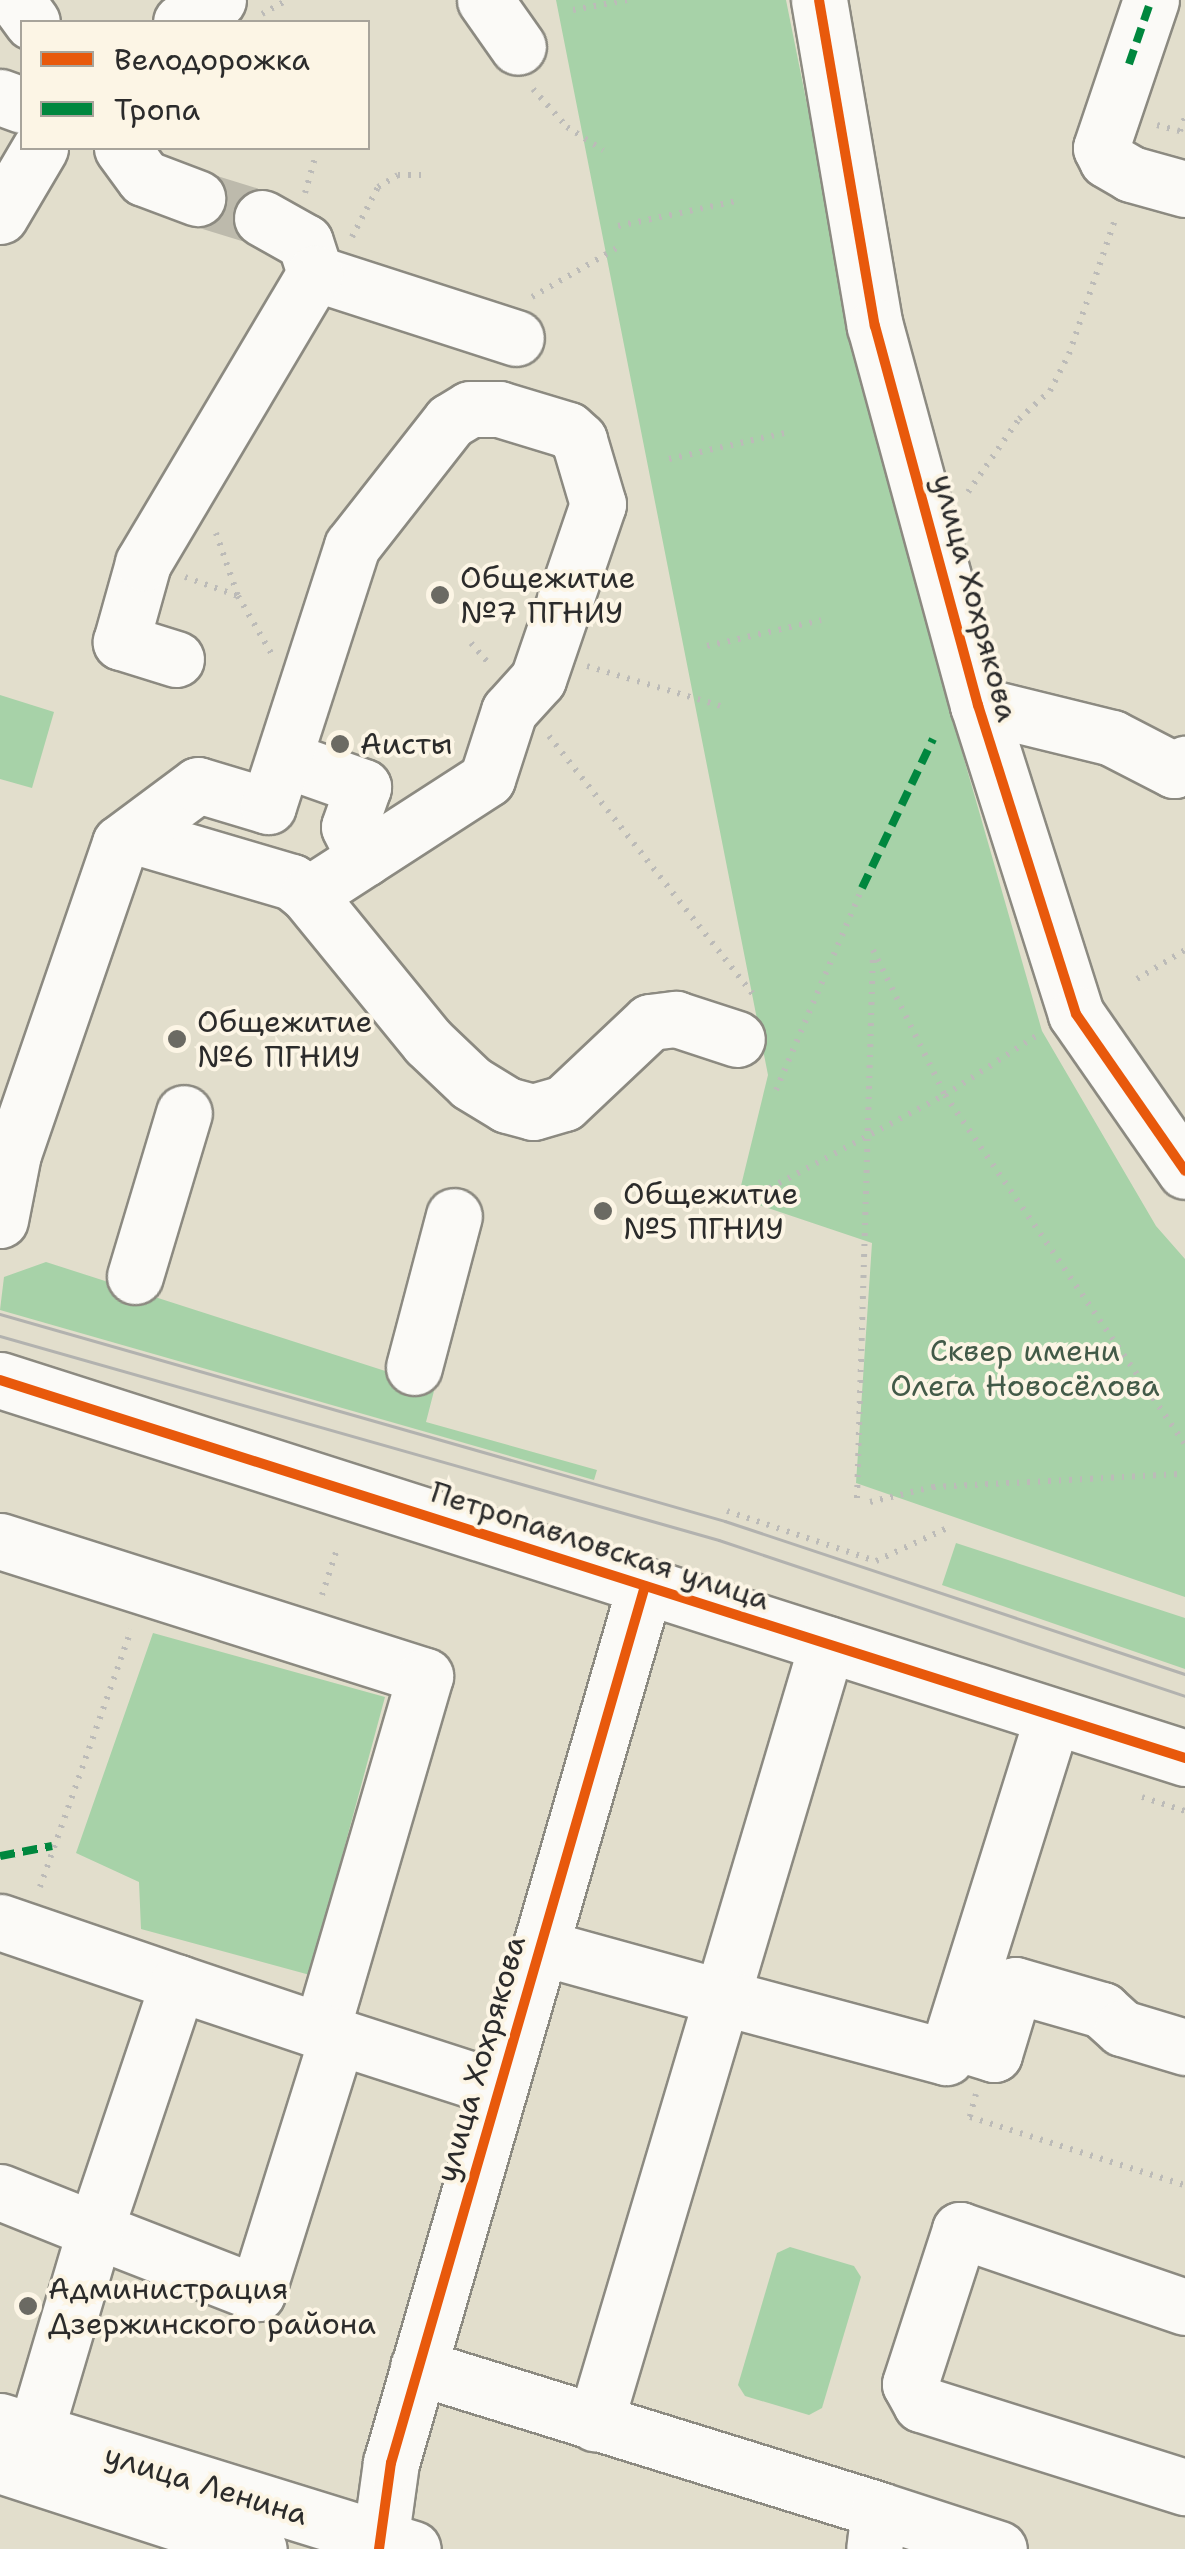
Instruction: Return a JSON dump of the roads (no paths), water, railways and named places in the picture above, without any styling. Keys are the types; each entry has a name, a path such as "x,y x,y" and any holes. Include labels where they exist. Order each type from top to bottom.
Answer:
{"street":[{"path":"184,20 218,0"},
{"path":"486,0 518,47"},
{"name":"улица Хохрякова","path":"819,0 876,326 978,705 1076,1014 1185,1171"},
{"path":"1151,0 1100,148 1106,160 1131,174 1185,189"},
{"path":"1129,64 1185,8"},
{"path":"0,216 39,150"},
{"path":"123,150 144,178 196,198"},
{"path":"262,218 305,242 328,265 521,320"},
{"path":"176,659 121,642 143,563 328,265"},
{"path":"0,1220 13,1154 107,867 132,835 198,785 268,806 304,707 352,546 450,422 470,409 499,409 579,440 598,504 534,676 509,711 487,779 308,895"},
{"path":"978,705 1112,738 1174,770 1185,764"},
{"path":"284,760 363,787 349,827 366,858"},
{"path":"132,835 292,882 308,895 428,1042 471,1083 508,1105 533,1112 564,1102 650,1022 749,1022"},
{"path":"134,1276 184,1113"},
{"path":"414,1367 454,1216"},
{"name":"Петропавловская улица","path":"0,1380 1185,1758"},
{"path":"0,1541 424,1676 256,2293 0,2192"},
{"name":"улица Хохрякова","path":"390,2546 385,2486 645,1586"},
{"path":"595,2423 827,1644"},
{"path":"969,2046 1054,1716"},
{"path":"14,1927 498,2088"},
{"path":"540,1947 946,2057 969,2046 994,2054 1016,1985 1102,2010 1122,2028 1185,2047"},
{"path":"12,2439 95,2230 178,1983"},
{"path":"1185,2307 960,2230 910,2384 921,2404 1185,2487"},
{"path":"418,2367 595,2423 876,2530 1000,2549"},
{"name":"улица Ленина","path":"12,2439 390,2546"},
{"name":"улица Ленина","path":"12,2439 259,2549"}],"tunnel":[{"path":"197,198 262,218"}],"tram line":[{"path":"0,1314 725,1521 1185,1674"},
{"path":"0,1336 719,1540 1185,1696"}],"place":[{"name":"Общежитие №7 ПГНИУ","path":"440,595"},
{"name":"Аисты","path":"340,744"},
{"name":"Общежитие №6 ПГНИУ","path":"177,1039"},
{"name":"Общежитие №5 ПГНИУ","path":"603,1211"},
{"name":"Администрация Дзержинского района","path":"28,2306"}],"park label":[{"name":"Сквер имени Олега Новосёлова","path":"1025,1368"}]}
